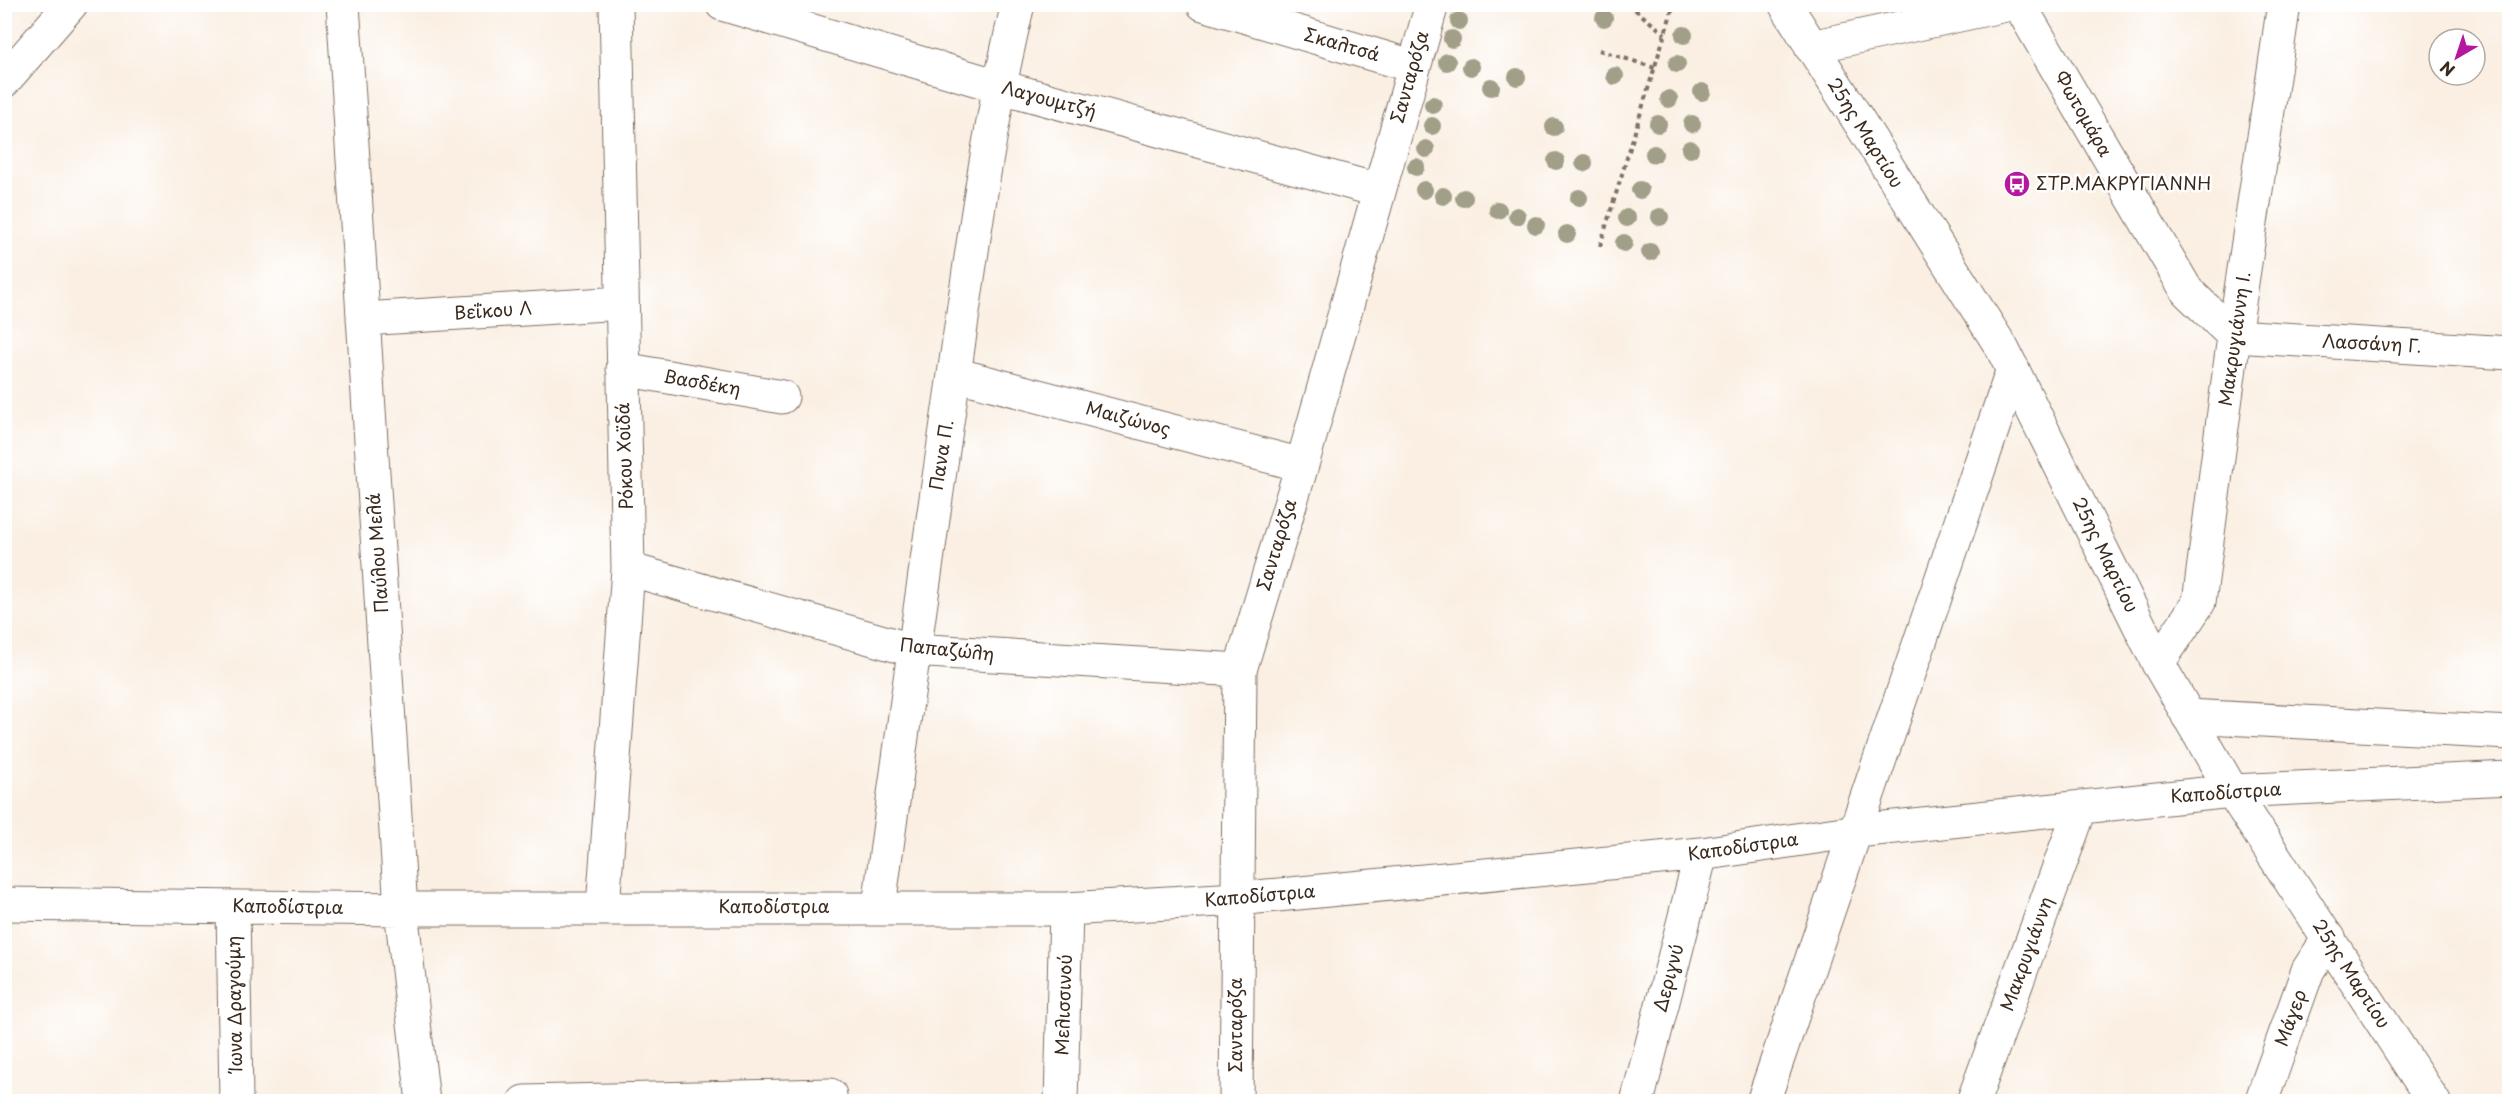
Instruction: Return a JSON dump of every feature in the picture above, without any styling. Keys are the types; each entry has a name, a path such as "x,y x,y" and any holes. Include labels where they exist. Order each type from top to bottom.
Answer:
{"street":[{"path":"4,81 71,4"},
{"name":"Παύλου Μελά","path":"343,4 401,909 423,1101"},
{"name":"Ρόκου Χοϊδά","path":"603,907 628,569 616,4"},
{"name":"Λαγουμτζή","path":"722,4 998,86 1377,190"},
{"name":"Πανα Π.","path":"879,907 912,650 972,239 998,86 1018,4"},
{"name":"Σκαλτσά","path":"1203,4 1412,66"},
{"name":"Σανταρόζα","path":"1236,1101 1240,670 1302,465 1377,190 1432,4"},
{"name":"25ης Μαρτίου","path":"1785,4 2002,348 2158,663 2232,791 2434,1101"},
{"path":"1811,48 2010,4"},
{"name":"Φωτομάρα","path":"2019,4 2187,291 2234,336"},
{"name":"Μακρυγιάννη Ι.","path":"2158,663 2199,602 2234,336 2284,4"},
{"name":"Βεΐκου Λ","path":"363,319 622,303"},
{"name":"Λασσάνη Γ.","path":"2234,336 2510,353"},
{"name":"Βασδέκη","path":"622,369 782,397"},
{"path":"1763,1101 2013,369"},
{"name":"Μαιζώνος","path":"954,374 1302,465"},
{"name":"Παπαζώλη","path":"628,569 912,650 1240,670"},
{"path":"2188,716 2510,733"},
{"name":"Καποδίστρια","path":"4,904 401,909 879,907 1066,909 1237,899 1701,854 1857,831 2232,791 2510,778"},
{"name":"Μακρυγιάννη","path":"1973,1101 2081,807"},
{"name":"Δεριγνύ","path":"1637,1101 1701,854"},
{"name":"Ίωνα Δραγούμη","path":"233,907 236,1101"},
{"name":"Μελισσινού","path":"1061,1101 1066,909"},
{"name":"Μάγερ","path":"2261,1101 2308,970 2329,938"},
{"path":"524,1101 830,1095"}],"path":[{"path":"1629,4 1665,34"},
{"path":"1600,246 1674,4"},
{"path":"1599,50 1655,68"}],"place":[{"name":"ΣΤΡ.ΜΑΚΡΥΓΙΑΝΝΗ","path":"2017,184"}]}
